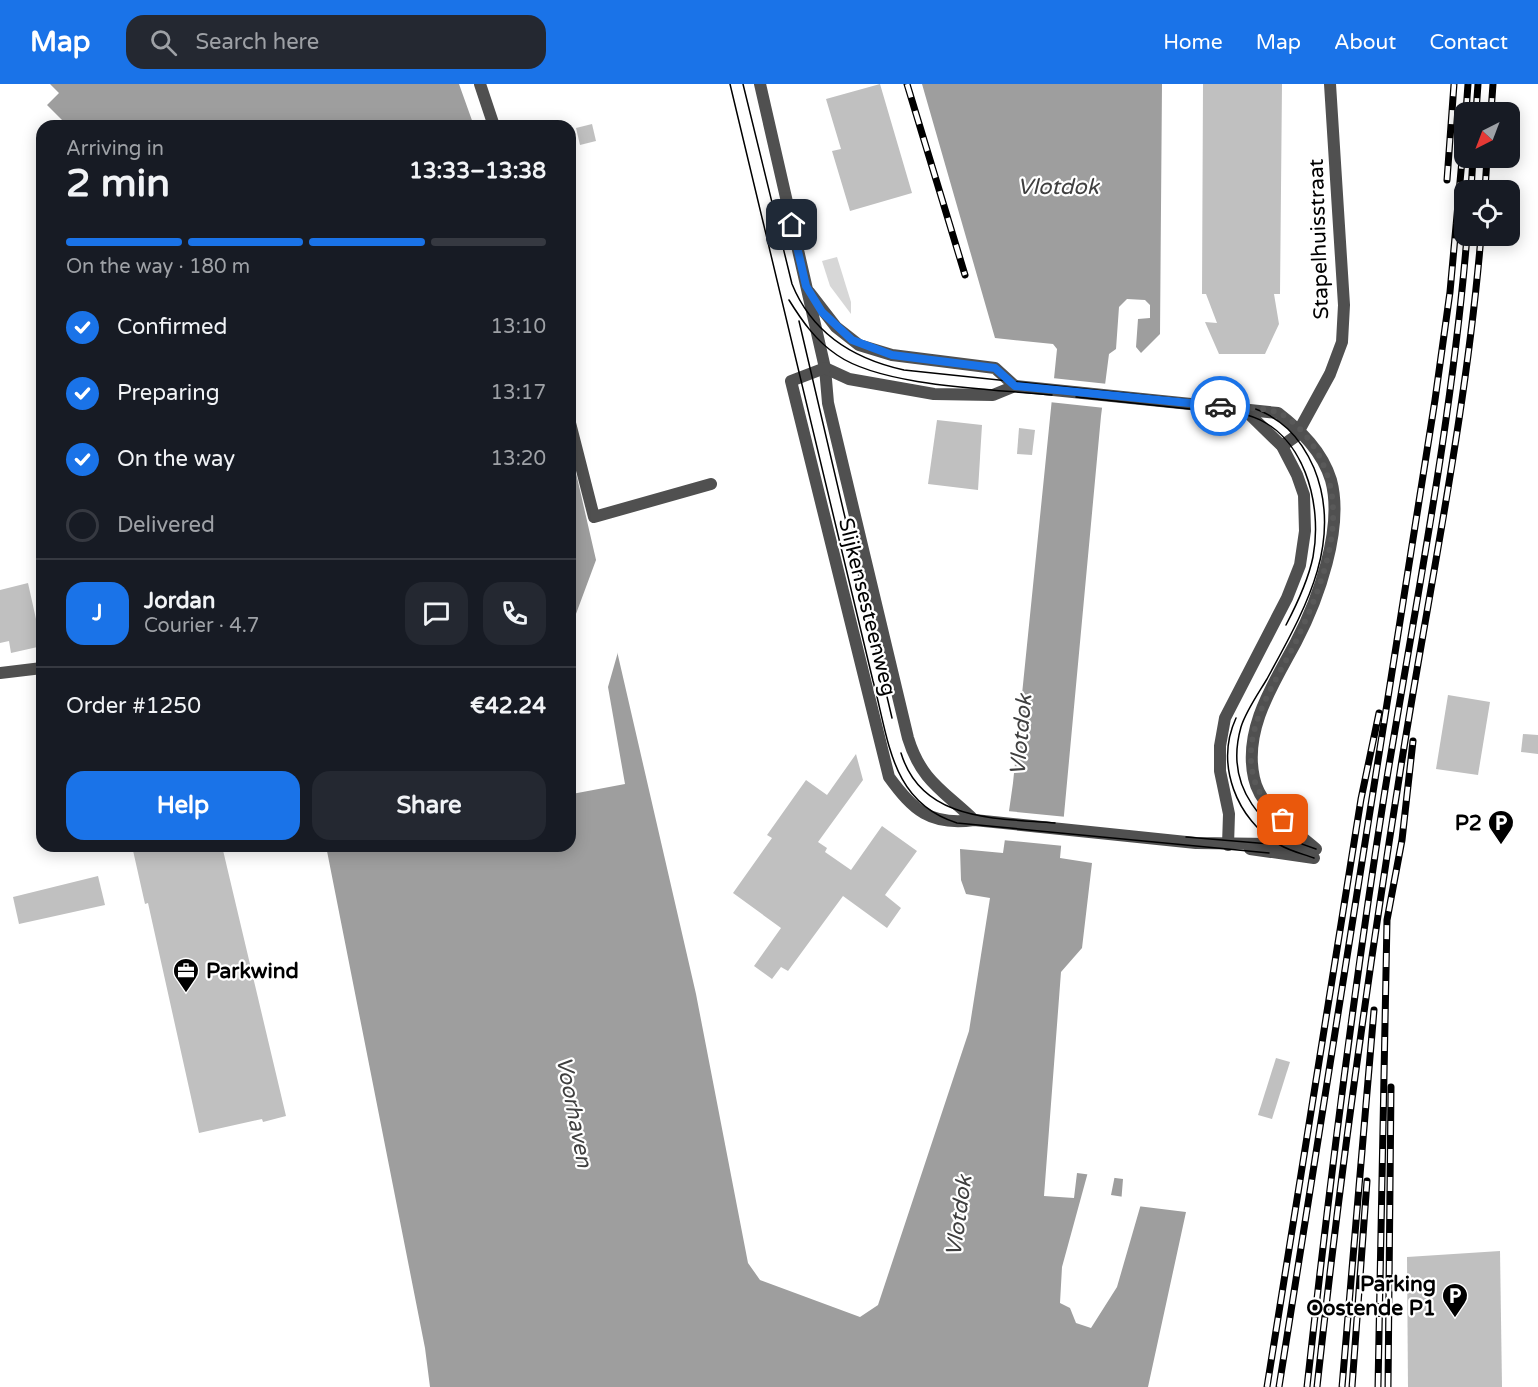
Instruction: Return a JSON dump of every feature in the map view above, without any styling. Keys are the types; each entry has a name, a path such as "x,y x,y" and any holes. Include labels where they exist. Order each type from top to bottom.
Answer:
{"street":[{"path":"480,84 492,120"},
{"name":"Slijkensesteenweg","path":"760,84 825,368 828,403 914,756 924,775 938,790 975,820"},
{"name":"Stapelhuisstraat","path":"1282,446 1296,436 1330,374 1342,342 1344,305 1330,84"},
{"path":"806,286 836,327 859,345 892,355 995,368 1015,386"},
{"path":"825,368 849,379 934,394 993,395 1015,386 1278,413 1300,429"},
{"name":"Slijkensesteenweg","path":"825,368 791,381 889,777 907,801 933,819 957,823 975,820 1315,854 1262,796 1254,778 1252,746 1257,720 1297,640 1323,577 1331,537 1334,511 1331,480 1319,454 1300,429"},
{"path":"1228,845 1229,814 1220,771 1220,746 1226,718 1287,598 1300,565 1305,531 1304,495 1282,446 1245,410"},
{"path":"576,446 594,517 711,484"},
{"path":"0,673 36,669"}],"shaded area":[{"path":"837,257 851,302 851,314 830,286 822,261"}],"water":[{"path":"50,84 459,84 472,120 62,120 47,105 59,93"},
{"path":"922,84 1162,84 1160,334 1141,353 1136,347 1138,319 1150,318 1150,305 1145,300 1127,299 1119,307 1116,349 1109,354 1101,416 1060,858 1092,863 1082,948 1061,972 1044,1196 1074,1198 1077,1173 1123,1179 1121,1204 1186,1212 1148,1387 430,1387 425,1348 327,852 576,852 576,473 696,994 748,1263 760,1280 860,1317 878,1305 969,1031 990,898 966,894 961,880 960,849 1003,853 1013,783 1057,349 1053,344 995,338"}],"pier":[{"path":"1052,378 1108,384 1105,408 1049,402"},
{"path":"599,552 620,645 608,687 625,784 576,793 576,614"},
{"path":"1007,811 1067,817 1064,846 1002,840"},
{"path":"1088,1172 1115,1175 1111,1195 1124,1197 1124,1202 1141,1204 1117,1287 1091,1328 1076,1323 1070,1308 1060,1303 1062,1267"}],"building":[{"path":"880,84 912,193 850,211 832,151 841,149 826,99"},
{"path":"1203,84 1282,84 1280,294 1274,294 1279,324 1265,354 1219,354 1205,322 1217,323 1206,294 1202,294"},
{"path":"592,124 596,141 580,145 576,128"},
{"path":"937,420 982,425 978,490 928,484"},
{"path":"1019,428 1035,430 1032,455 1017,454"},
{"path":"28,583 36,619 36,647 11,653 9,641 0,643 0,590"},
{"path":"1448,695 1490,702 1478,775 1436,769"},
{"path":"1523,734 1538,735 1538,754 1521,752"},
{"path":"856,754 863,780 818,842 827,848 825,852 851,870 882,826 917,851 885,895 901,908 887,928 843,896 788,971 781,967 772,979 754,966 781,928 733,893 772,838 767,835 806,780 827,795"},
{"path":"133,852 223,852 286,1116 199,1133 148,903 145,904"},
{"path":"98,876 105,905 19,924 13,897"},
{"path":"1276,1058 1290,1062 1272,1119 1258,1115"},
{"name":"Parking Oostende P1","path":"1500,1251 1502,1387 1408,1387 1407,1257"}],"tram line":[{"path":"730,84 883,725 896,766 905,784 918,800 935,813 957,823 1269,853"},
{"path":"743,84 792,284 811,317 823,330 852,351 868,359 904,370 1247,406 1279,422 1302,446 1314,468 1322,496 1325,524 1322,551 1305,604 1243,721 1237,749 1238,769 1243,787 1252,804 1264,819 1279,831 1316,849"},
{"path":"789,300 804,323 822,343 857,366 882,374 940,385 1052,395"},
{"path":"799,321 892,718"},
{"path":"1076,397 1247,415 1267,424 1283,436 1296,453 1305,472 1312,493 1315,515 1313,557 1298,601 1286,625"},
{"path":"1236,718 1230,736 1229,772 1241,806 1265,834 1292,851 1314,858"},
{"path":"901,753 911,776 926,792 943,804 986,817 1055,823"},
{"path":"1186,837 1270,844"}],"railway":[{"path":"907,84 965,275"},
{"path":"1447,180 1454,84"},
{"path":"1467,102 1468,84"},
{"path":"1477,102 1478,84"},
{"path":"1492,102 1493,84"},
{"path":"1279,1387 1435,400 1450,292 1461,168"},
{"path":"1472,168 1472,180"},
{"path":"1486,168 1486,180"},
{"path":"1307,1387 1352,1013 1385,790 1442,445 1466,246"},
{"path":"1317,1387 1365,1007 1399,779 1456,440 1480,246"},
{"path":"1267,1387 1361,799 1379,713"},
{"path":"1378,1387 1387,920 1402,840 1413,741"},
{"path":"1342,1387 1374,1010"},
{"path":"1388,1387 1391,1087"},
{"path":"1352,1387 1367,1181"}],"way so far":[{"path":"1220,406 1278,413 1300,429 1319,454 1331,480 1334,511 1323,577 1297,640 1257,720 1252,746 1254,778 1258,790 1283,820"}],"place":[{"name":"P2","path":"1501,846"},
{"name":"Parkwind","path":"186,994"},
{"name":"Parking Oostende P1","path":"1455,1319"}],"route":[{"path":"792,225 806,286 822,312 836,327 859,345 892,355 995,368 1015,386 1220,406"}],"water label":[{"name":"Vlotdok","path":"1058,187"},
{"name":"Vlotdok","path":"1021,735"},
{"name":"Voorhaven","path":"574,1112"},
{"name":"Vlotdok","path":"959,1216"}]}
